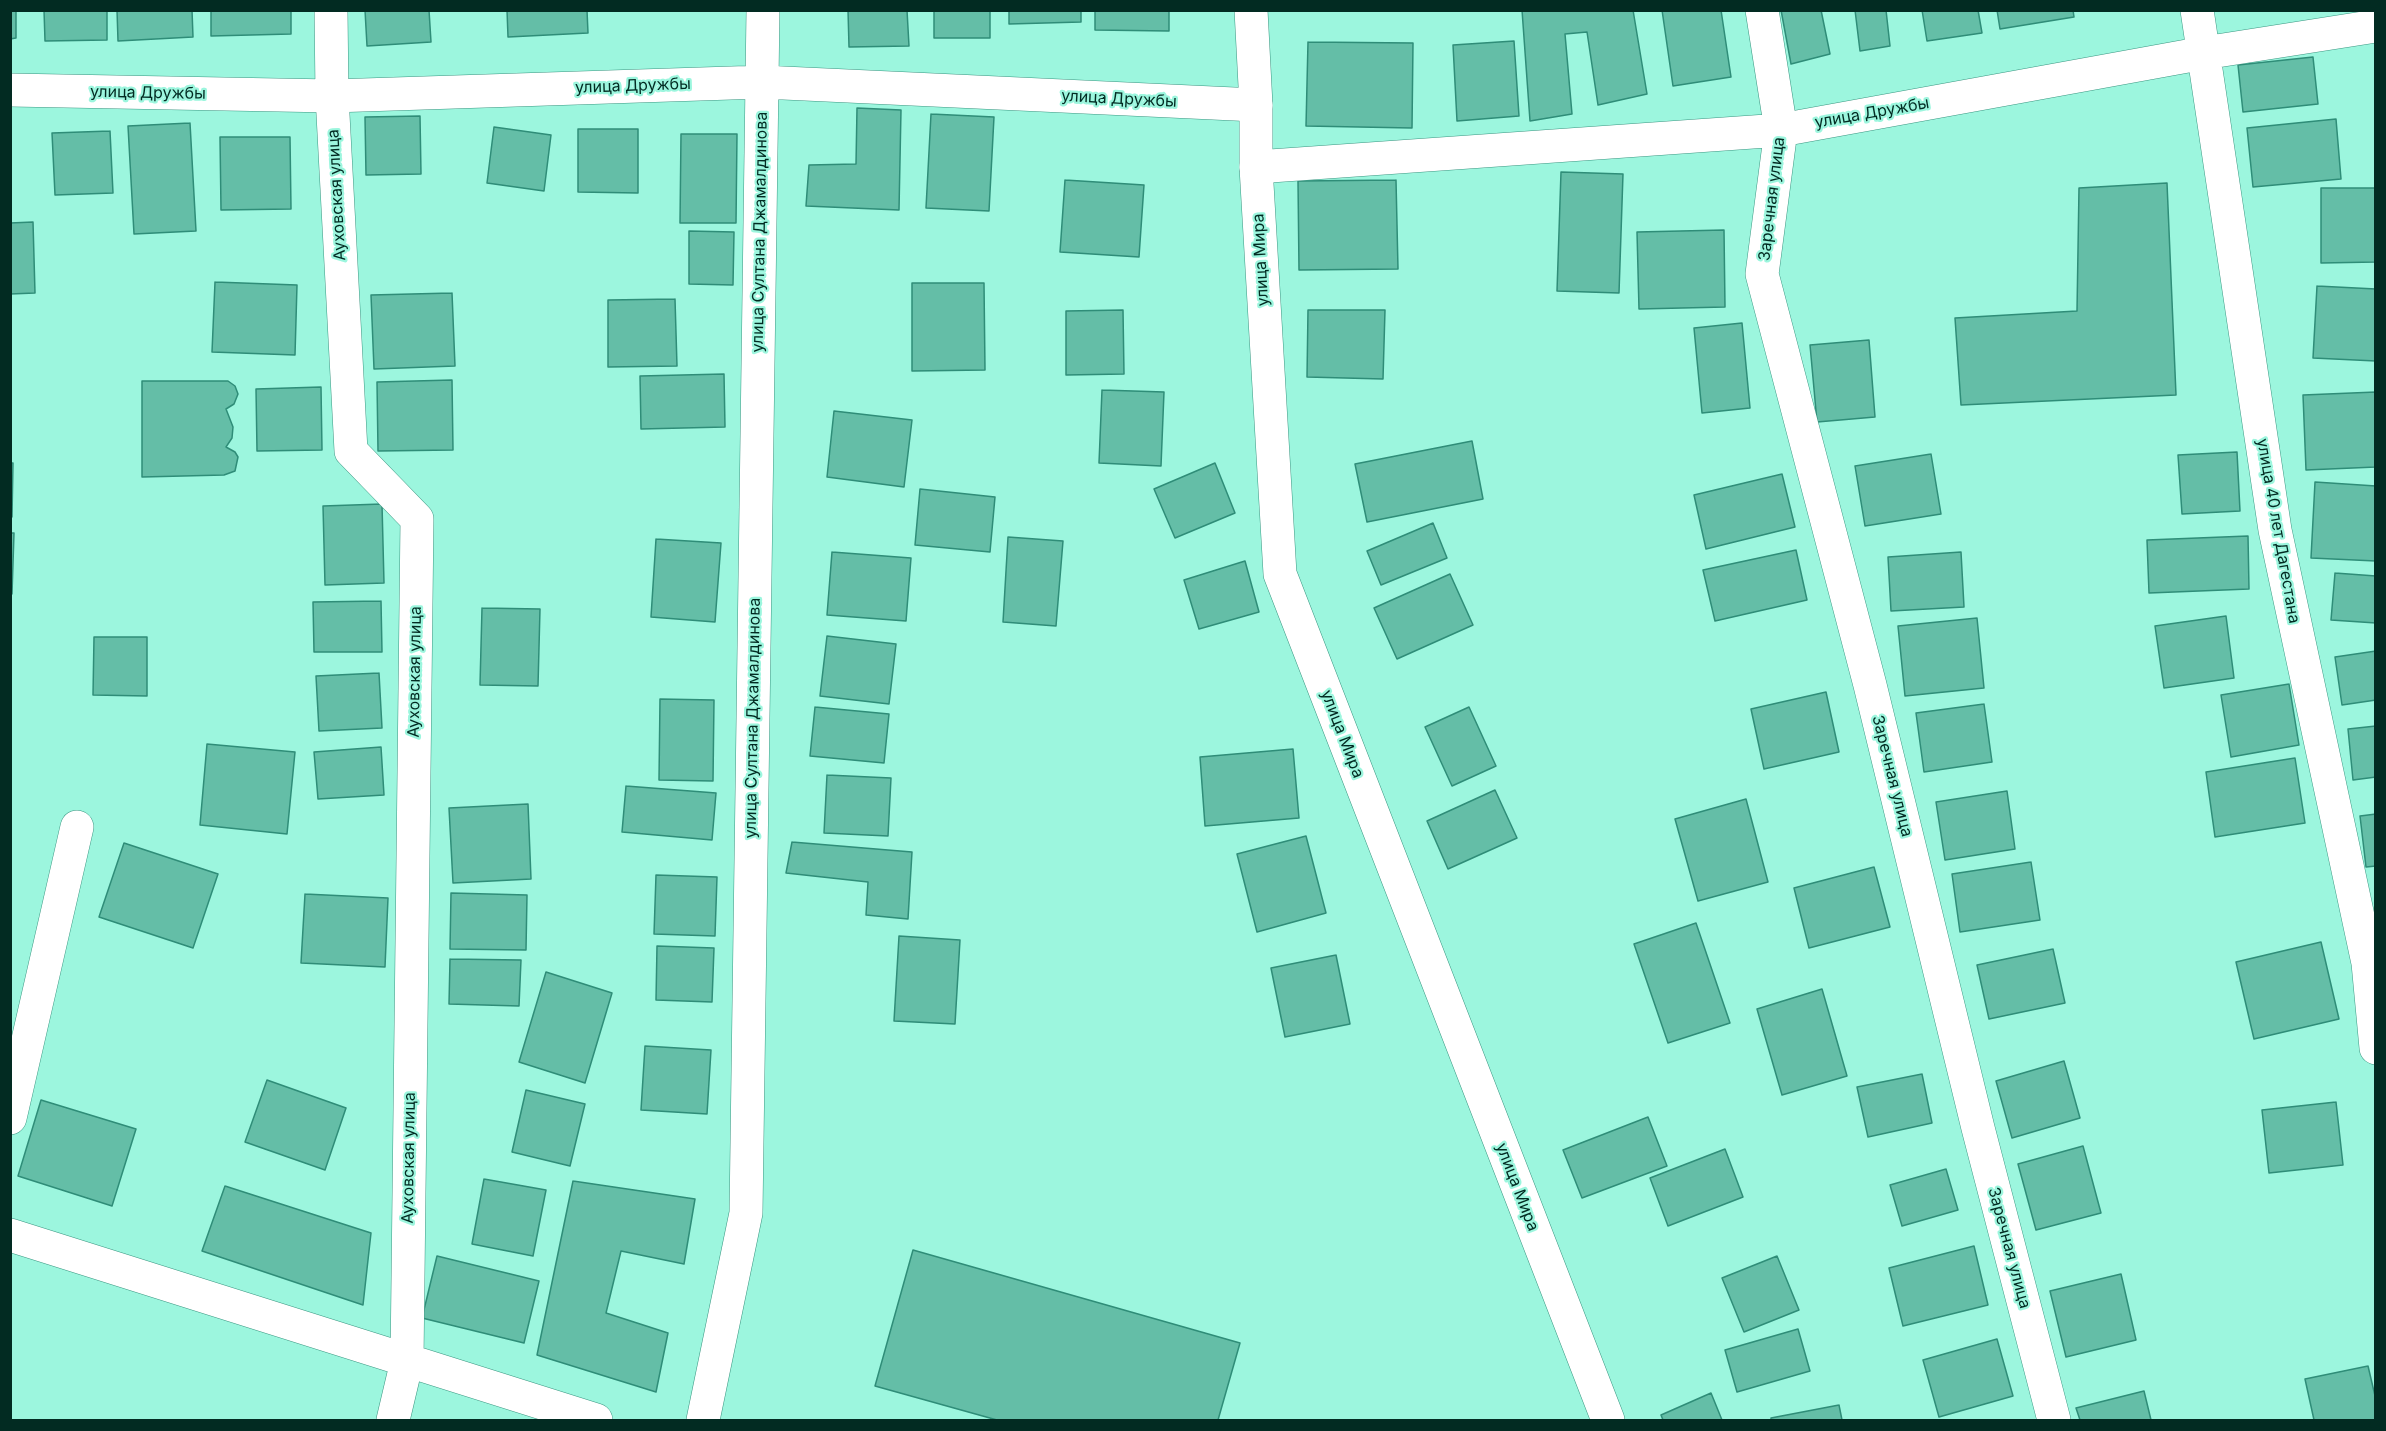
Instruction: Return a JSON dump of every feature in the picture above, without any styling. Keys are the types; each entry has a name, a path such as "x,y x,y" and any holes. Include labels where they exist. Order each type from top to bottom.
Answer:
{"street":[{"name":"Ауховская улица","path":"331,10 332,96 351,451 417,519 405,1369 393,1420"},
{"name":"улица Султана Джамалдинова","path":"703,1420 746,1213 763,10"},
{"name":"улица Мира","path":"1251,10 1256,105 1256,167 1280,574 1608,1420"},
{"name":"Заречная улица","path":"1762,10 1781,130 1762,274 1867,673 1978,1128 2054,1420"},
{"name":"улица 40 лет Дагестана","path":"2197,10 2275,531 2368,963 2376,1048"},
{"name":"улица Дружбы","path":"1256,167 1781,130 2204,53 2376,26"},
{"name":"улица Дружбы","path":"10,90 332,96 762,82 1256,105"},
{"path":"10,1118 77,827"},
{"path":"10,1236 405,1369 596,1420"}],"building":[{"path":"10,10 16,10 16,38 10,39"},
{"path":"44,10 107,10 107,40 45,41"},
{"path":"117,10 192,10 193,37 118,41"},
{"path":"211,10 291,10 291,34 211,36"},
{"path":"365,10 429,10 431,42 367,46"},
{"path":"507,10 587,10 588,33 508,37"},
{"path":"848,10 907,10 909,46 849,47"},
{"path":"934,10 990,10 990,38 934,38"},
{"path":"1009,10 1081,10 1081,22 1009,24"},
{"path":"1095,10 1169,10 1169,31 1095,30"},
{"path":"1522,10 1633,10 1647,94 1598,105 1587,32 1565,34 1572,114 1530,121"},
{"path":"1662,10 1721,10 1731,77 1673,86"},
{"path":"1781,10 1821,10 1830,54 1791,64"},
{"path":"1855,10 1886,10 1890,46 1860,51"},
{"path":"1922,10 1978,10 1982,33 1927,41"},
{"path":"1997,10 2073,10 2074,17 2000,29"},
{"path":"1514,41 1519,116 1457,121 1453,45"},
{"path":"1308,42 1413,43 1412,128 1306,126"},
{"path":"2313,57 2318,104 2243,112 2238,65"},
{"path":"857,108 901,110 899,210 806,206 809,165 856,164"},
{"path":"931,114 994,117 989,211 926,208"},
{"path":"420,116 421,174 366,175 365,117"},
{"path":"2336,119 2341,179 2253,187 2247,128"},
{"path":"190,123 196,231 134,234 128,126"},
{"path":"494,127 551,135 544,191 487,183"},
{"path":"578,129 638,129 638,193 578,192"},
{"path":"110,131 113,193 55,195 52,133"},
{"path":"681,134 737,134 736,223 680,223"},
{"path":"220,137 290,137 291,209 221,210"},
{"path":"1561,172 1623,174 1619,293 1557,291"},
{"path":"1065,180 1144,185 1139,257 1060,252"},
{"path":"1396,180 1398,269 1299,270 1298,181"},
{"path":"2167,183 2176,395 1961,405 1955,318 2077,311 2079,188"},
{"path":"2321,188 2376,188 2376,262 2321,263"},
{"path":"33,222 35,293 10,294 10,223"},
{"path":"1724,230 1725,307 1639,309 1637,232"},
{"path":"689,231 734,232 733,285 689,284"},
{"path":"215,282 297,285 295,355 212,352"},
{"path":"912,283 984,283 985,370 912,371"},
{"path":"2317,286 2376,289 2376,361 2313,358"},
{"path":"452,293 455,366 374,369 371,295"},
{"path":"675,299 677,366 608,367 608,300"},
{"path":"1123,310 1124,374 1066,375 1066,311"},
{"path":"1308,310 1385,310 1383,379 1307,377"},
{"path":"1742,323 1750,408 1702,413 1694,328"},
{"path":"1869,340 1875,417 1817,422 1810,345"},
{"path":"724,374 725,427 641,429 640,376"},
{"path":"452,380 453,450 378,451 377,382"},
{"path":"142,381 228,381 235,386 238,394 234,404 226,409 233,427 232,438 226,447 235,452 238,457 235,471 224,475 142,477"},
{"path":"321,387 322,450 257,451 256,389"},
{"path":"1102,390 1164,392 1161,466 1099,463"},
{"path":"2376,392 2376,467 2306,470 2303,395"},
{"path":"834,411 912,420 904,487 827,477"},
{"path":"1472,441 1483,499 1367,522 1355,464"},
{"path":"2237,452 2240,511 2182,514 2178,455"},
{"path":"1931,454 1941,514 1865,526 1855,466"},
{"path":"10,463 13,463 12,517 10,517"},
{"path":"1215,463 1235,513 1175,538 1154,489"},
{"path":"1782,474 1795,527 1706,549 1694,495"},
{"path":"2315,482 2376,486 2376,561 2311,558"},
{"path":"920,489 995,497 990,552 915,545"},
{"path":"382,504 384,583 325,585 323,506"},
{"path":"1433,523 1447,558 1381,585 1367,551"},
{"path":"10,533 14,533 12,594 10,594"},
{"path":"2248,536 2249,589 2149,593 2147,540"},
{"path":"1008,537 1063,541 1056,626 1003,622"},
{"path":"656,539 721,543 715,622 651,617"},
{"path":"1796,550 1807,600 1715,621 1703,570"},
{"path":"832,552 911,558 906,621 827,615"},
{"path":"1961,552 1964,607 1891,611 1888,557"},
{"path":"1245,561 1259,612 1199,629 1184,580"},
{"path":"2335,573 2376,576 2376,623 2331,620"},
{"path":"1450,574 1473,625 1397,659 1374,608"},
{"path":"381,601 382,652 314,652 313,602"},
{"path":"482,608 540,609 538,686 480,685"},
{"path":"2226,616 2234,678 2164,688 2155,626"},
{"path":"1977,618 1984,688 1905,696 1898,626"},
{"path":"827,636 896,644 889,704 820,696"},
{"path":"94,637 147,637 147,696 93,695"},
{"path":"2376,651 2376,700 2342,705 2335,657"},
{"path":"379,673 382,728 319,731 316,676"},
{"path":"2289,684 2299,745 2231,757 2221,695"},
{"path":"1826,692 1839,752 1764,769 1751,709"},
{"path":"660,699 714,700 713,781 659,780"},
{"path":"1984,704 1992,762 1924,772 1916,713"},
{"path":"815,707 889,714 884,763 810,756"},
{"path":"1469,707 1496,766 1452,786 1425,727"},
{"path":"2376,726 2376,777 2353,780 2348,729"},
{"path":"207,744 295,752 287,834 200,825"},
{"path":"381,747 384,795 318,799 314,752"},
{"path":"1293,749 1299,818 1205,826 1200,757"},
{"path":"2295,758 2305,823 2215,837 2206,772"},
{"path":"827,775 891,778 888,836 824,833"},
{"path":"626,786 716,793 712,840 622,832"},
{"path":"1495,790 1517,838 1448,869 1427,821"},
{"path":"2007,791 2015,849 1945,860 1936,802"},
{"path":"1746,799 1768,882 1698,901 1675,819"},
{"path":"528,804 531,879 453,883 449,808"},
{"path":"2376,814 2376,866 2366,867 2360,816"},
{"path":"1306,836 1326,913 1257,932 1237,854"},
{"path":"792,842 912,852 908,919 866,915 868,882 786,873"},
{"path":"124,843 218,874 193,948 99,917"},
{"path":"2031,862 2040,920 1960,932 1952,874"},
{"path":"1874,867 1890,927 1809,948 1794,888"},
{"path":"656,875 717,877 715,936 654,934"},
{"path":"451,893 527,895 526,950 450,949"},
{"path":"305,894 388,898 385,967 301,963"},
{"path":"1696,923 1730,1023 1668,1043 1634,944"},
{"path":"899,936 960,940 955,1024 894,1021"},
{"path":"2321,942 2339,1019 2254,1039 2236,962"},
{"path":"657,946 714,948 712,1002 656,1000"},
{"path":"2053,949 2065,1003 1989,1019 1977,965"},
{"path":"1336,955 1350,1024 1285,1037 1271,968"},
{"path":"450,959 521,960 519,1006 449,1004"},
{"path":"546,972 612,993 585,1083 519,1062"},
{"path":"1822,989 1847,1076 1782,1095 1757,1009"},
{"path":"645,1046 711,1050 707,1114 641,1110"},
{"path":"2064,1061 2080,1118 2012,1138 1996,1081"},
{"path":"1922,1074 1932,1123 1868,1137 1857,1087"},
{"path":"267,1080 346,1108 325,1170 245,1142"},
{"path":"526,1090 585,1104 570,1166 512,1152"},
{"path":"41,1100 136,1129 112,1206 18,1176"},
{"path":"2336,1102 2343,1165 2269,1173 2262,1110"},
{"path":"1648,1117 1667,1166 1582,1198 1563,1150"},
{"path":"2083,1146 2101,1213 2036,1230 2018,1164"},
{"path":"1725,1149 1743,1197 1668,1226 1650,1178"},
{"path":"1946,1169 1958,1210 1902,1226 1890,1185"},
{"path":"484,1179 546,1190 533,1256 472,1244"},
{"path":"573,1181 695,1199 684,1264 621,1251 606,1313 668,1333 656,1392 537,1355"},
{"path":"225,1186 371,1233 363,1305 202,1251"},
{"path":"1974,1246 1988,1305 1903,1326 1889,1268"},
{"path":"913,1250 1240,1343 1218,1420 997,1420 875,1386"},
{"path":"437,1256 539,1281 524,1343 422,1318"},
{"path":"1777,1256 1799,1310 1744,1332 1722,1278"},
{"path":"2121,1274 2136,1340 2066,1357 2050,1291"},
{"path":"1798,1329 1810,1371 1737,1392 1725,1350"},
{"path":"1997,1339 2013,1396 1939,1417 1923,1360"},
{"path":"2368,1366 2376,1400 2376,1420 2314,1420 2305,1379"},
{"path":"2144,1391 2151,1420 2080,1420 2076,1408"},
{"path":"1711,1393 1722,1420 1663,1420 1661,1415"},
{"path":"1839,1405 1842,1420 1771,1420 1771,1418"}]}
